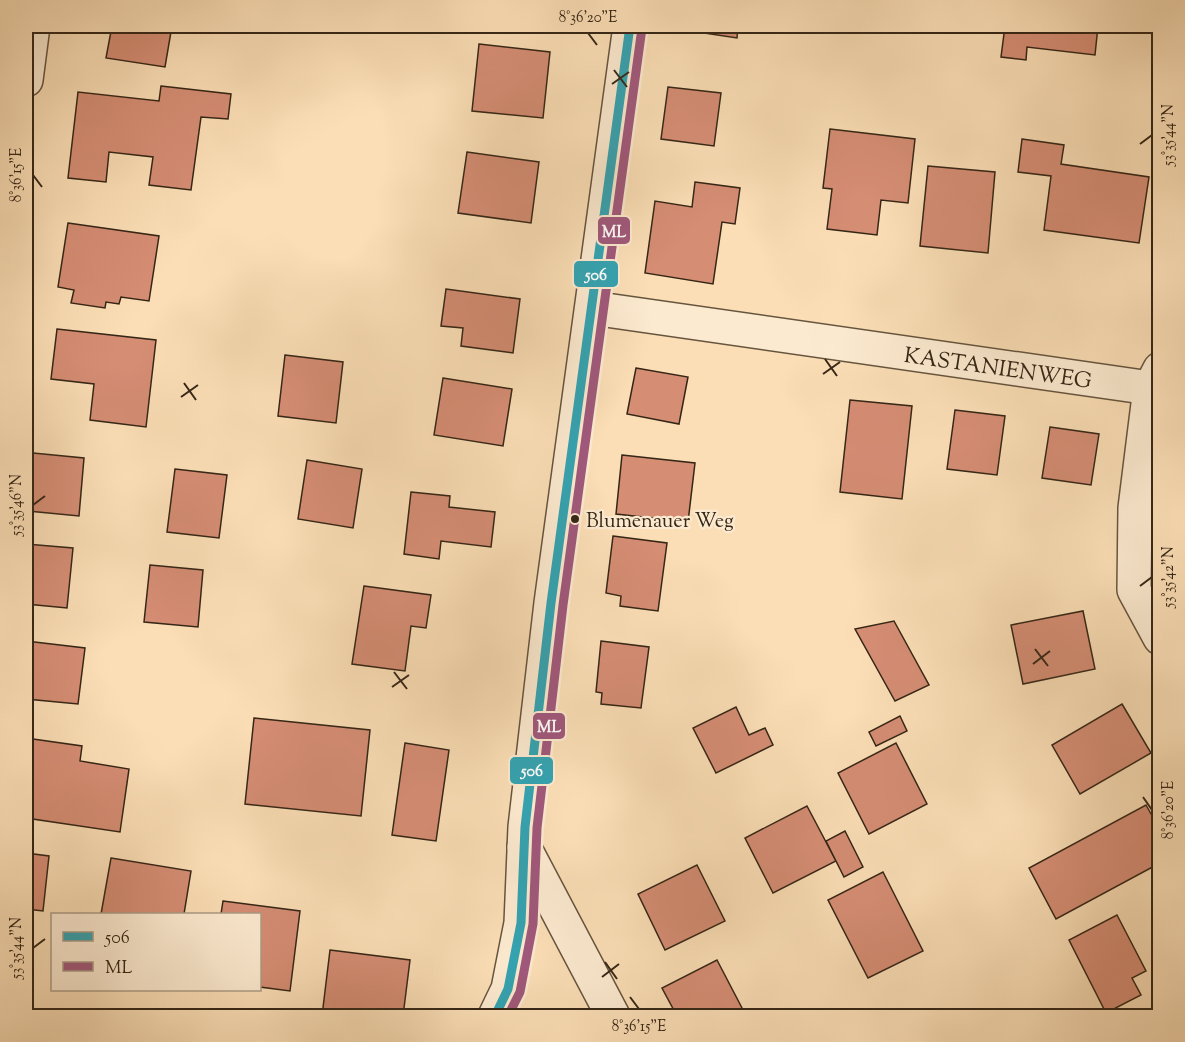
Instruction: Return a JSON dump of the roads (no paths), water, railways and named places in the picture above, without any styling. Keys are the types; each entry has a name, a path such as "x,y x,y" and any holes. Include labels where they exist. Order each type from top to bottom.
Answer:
{"street":[{"path":"26,80 33,26"},
{"path":"495,1017 508,989 521,923 524,845 551,603 630,26"},
{"name":"KASTANIENWEG","path":"592,308 1155,379 1135,507 1134,590 1160,638"},
{"path":"524,845 613,1017"}],"place":[{"name":"Blumenauer Weg","path":"575,519"}]}
